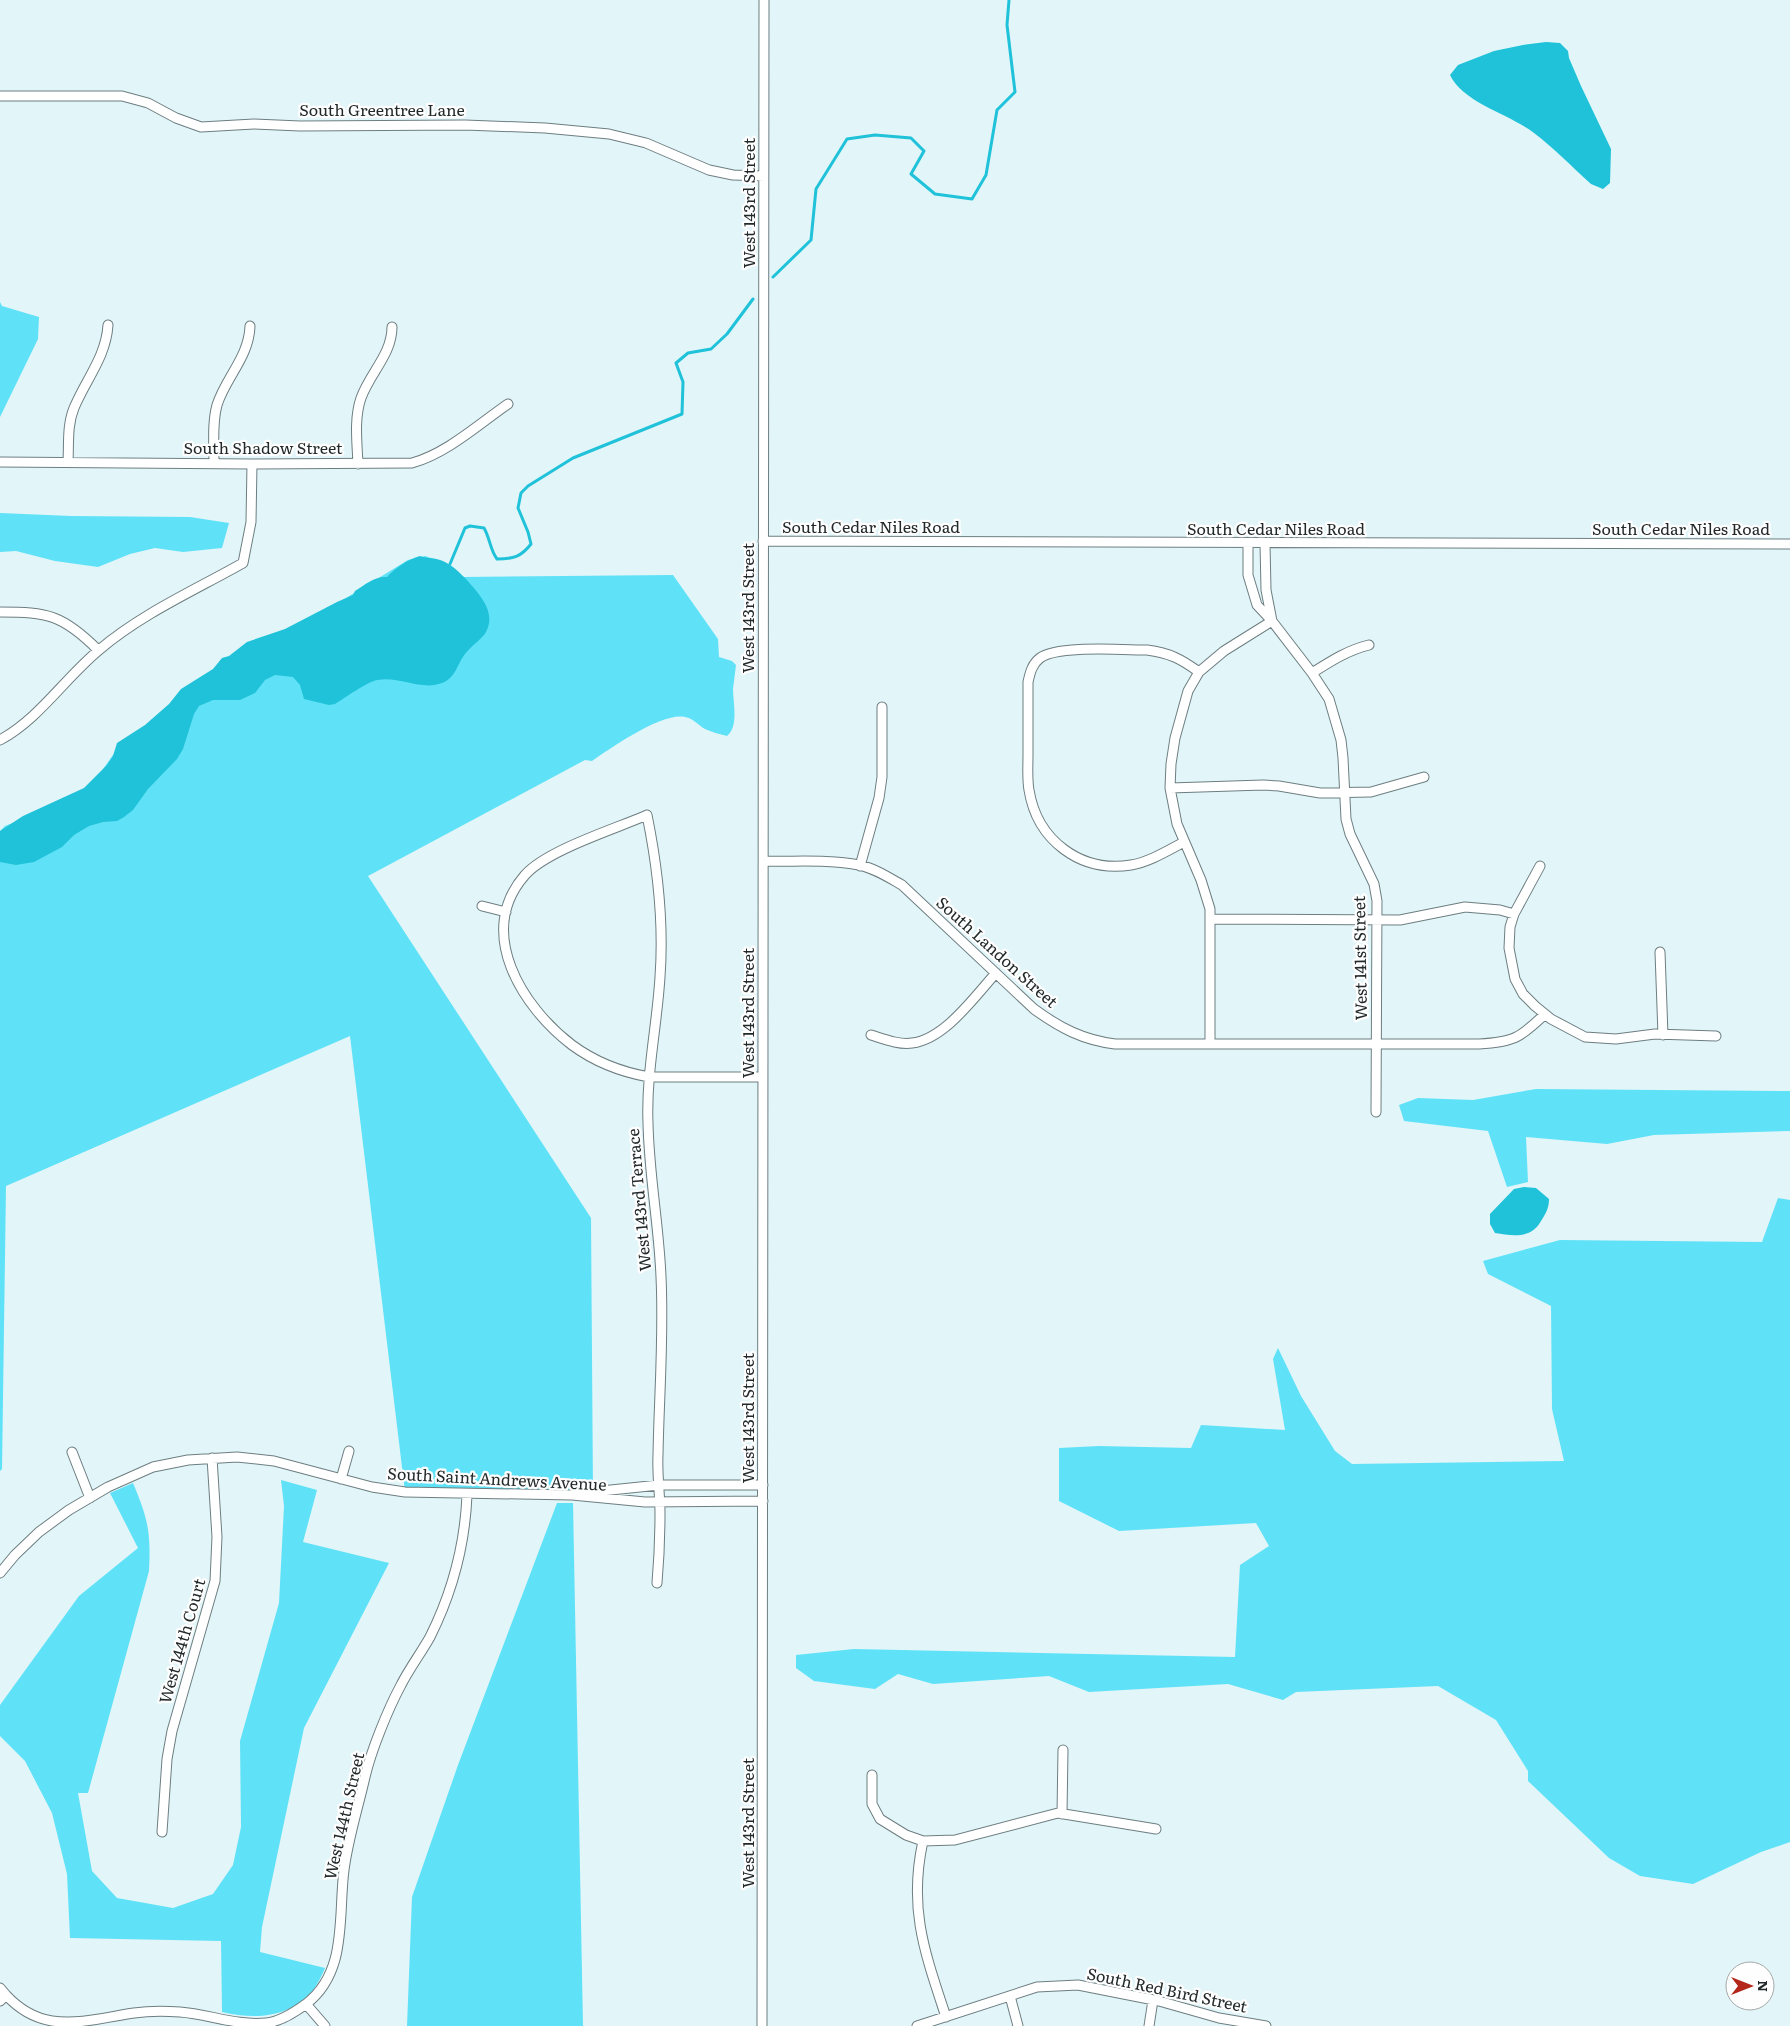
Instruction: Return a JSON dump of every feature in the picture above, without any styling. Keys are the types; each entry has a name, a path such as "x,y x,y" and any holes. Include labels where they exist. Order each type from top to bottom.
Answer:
{"street":[{"name":"West 143rd Street","path":"762,2026 764,0"},
{"name":"South Greentree Lane","path":"0,96 122,96 148,103 176,118 201,127 254,124 300,126 465,124 537,127 609,134 646,143 710,170 733,175 764,176"},
{"path":"68,462 68,435 72,415 103,353 108,325"},
{"path":"214,463 214,425 217,405 246,350 250,326"},
{"path":"358,464 358,408 364,390 390,345 392,327"},
{"name":"South Shadow Street","path":"0,462 400,464 422,460 441,450 508,404"},
{"path":"0,740 24,723 98,650 134,624 243,563 251,522 252,464"},
{"name":"South Cedar Niles Road","path":"763,541 1265,544 1790,544"},
{"name":"West 141st Street","path":"1248,543 1248,575 1250,587 1257,605 1272,621 1312,673 1329,699 1343,758 1346,819 1350,834 1374,884 1376,920 1376,1112"},
{"name":"West 141st Street","path":"1265,544 1266,590 1272,621"},
{"path":"0,612 35,612 52,616 78,630 98,650"},
{"path":"1210,1043 1210,919 1207,895 1184,842 1172,806 1170,788 1171,764 1175,738 1188,691 1199,672 1224,651 1272,621"},
{"path":"1312,673 1340,656 1357,648 1370,645"},
{"path":"1184,842 1145,861 1116,866 1087,863 1068,853 1054,842 1037,818 1028,788 1028,682 1031,669 1039,659 1059,651 1147,650 1161,652 1178,657 1199,672"},
{"path":"860,866 880,798 882,777 882,707"},
{"path":"1170,788 1263,785 1320,793 1372,792 1424,777"},
{"name":"West 143rd Terrace","path":"506,912 511,894 518,884 526,874 544,860 647,815 659,883 662,938 659,994 648,1077 649,1144 662,1302 658,1456 660,1545 657,1583"},
{"name":"South Landon Street","path":"764,862 833,862 860,866 881,873 902,885 1034,1009 1053,1023 1073,1034 1094,1041 1115,1044 1376,1045 1505,1042 1526,1032 1545,1014"},
{"path":"1540,866 1514,914 1510,927 1509,948 1515,979 1523,994 1545,1014 1585,1037 1616,1039 1663,1035 1716,1036"},
{"path":"482,906 506,912 503,936 507,959 519,984 543,1018 573,1046 597,1061 622,1071 648,1077 763,1077"},
{"path":"1210,919 1400,920 1465,907 1492,909 1514,914"},
{"path":"1660,952 1663,1035"},
{"path":"871,1035 894,1042 912,1044 929,1039 950,1023 996,973"},
{"path":"341,1479 349,1451"},
{"path":"72,1452 90,1498"},
{"name":"South Saint Andrews Avenue","path":"0,1573 15,1555 39,1532 90,1498 122,1479 169,1462 237,1457 274,1461 341,1479 404,1492 467,1495 572,1495 660,1502 763,1501"},
{"name":"West 144th Court","path":"162,1832 172,1730 215,1581 217,1537 212,1458"},
{"path":"572,1495 593,1491 659,1485 763,1485"},
{"name":"West 144th Street","path":"306,2004 314,1998 329,1975 338,1952 344,1868 366,1774 389,1710 400,1686 430,1636 444,1601 460,1554 466,1518 467,1495"},
{"path":"1062,1814 1063,1750"},
{"path":"872,1775 872,1804 880,1819 906,1835 923,1841 955,1840 1062,1814 1156,1829"},
{"path":"923,1841 920,1854 917,1909 924,1949 946,2017"},
{"name":"South Red Bird Street","path":"917,2026 1037,1987 1078,1985 1153,2000 1219,2018 1266,2026"},
{"path":"2,1995 37,2017 77,2023 137,2012 179,2012 216,2017 244,2024 268,2023 293,2014 306,2004 325,2026"},
{"path":"1010,1996 1018,2026"},
{"path":"1149,2026 1153,2000"}],"shaded area":[{"path":"1546,42 1560,43 1568,51 1581,86 1611,149 1610,183 1603,189 1591,184 1556,151 1524,126 1476,101 1465,93 1456,85 1450,75 1458,65 1494,51"},
{"path":"0,302 2,306 39,317 38,339 0,417"},
{"path":"0,513 71,516 190,517 229,523 222,548 183,552 155,548 130,554 98,567 55,561 16,551 0,552"},
{"path":"420,556 442,560 456,570 481,596 488,610 489,624 486,632 465,654 447,681 434,685 418,685 386,679 378,680 363,686 335,704 329,705 304,699 300,685 293,677 275,675 265,680 255,693 240,700 213,700 199,706 194,714 183,749 177,759 148,789 133,810 124,817 117,821 89,826 74,835 62,847 34,862 16,865 0,862 0,831 23,816 84,788 107,765 113,756 117,743 145,725 169,704 181,689 213,669 222,658 229,656 247,642 285,629 353,595 355,591 370,581 387,577 411,559"},
{"path":"425,556 446,563 462,577 673,575 718,639 719,657 732,661 736,665 733,689 734,720 731,732 727,736 705,729 693,720 685,717 675,717 650,725 592,761 585,760 368,876 591,1218 593,1491 405,1492 350,1036 6,1186 2,1469 0,1471 0,831 5,826 85,795 122,742 315,617 408,560"},
{"path":"1536,1089 1790,1091 1790,1131 1654,1135 1607,1144 1526,1137 1528,1182 1507,1187 1488,1131 1404,1121 1399,1105 1418,1098 1473,1100"},
{"path":"1524,1187 1536,1188 1549,1199 1547,1210 1541,1221 1532,1231 1521,1235 1495,1233 1490,1224 1490,1214 1514,1189"},
{"path":"1778,1198 1790,1200 1790,1842 1761,1852 1693,1884 1640,1876 1609,1858 1528,1781 1528,1771 1496,1720 1438,1686 1296,1692 1283,1700 1228,1684 1089,1692 1049,1676 933,1684 898,1674 875,1689 814,1681 796,1668 796,1655 854,1649 1235,1657 1240,1565 1269,1546 1256,1523 1119,1531 1059,1501 1059,1448 1099,1446 1191,1448 1201,1425 1285,1430 1273,1359 1278,1348 1301,1396 1335,1451 1352,1464 1564,1461 1552,1409 1551,1306 1488,1274 1483,1261 1560,1240 1762,1242"},
{"path":"281,1480 317,1490 303,1542 389,1563 304,1728 262,1927 260,1952 325,1968 314,1989 305,1999 294,2006 272,2014 247,2016 222,2012 221,1941 70,1938 67,1874 52,1813 25,1761 0,1736 0,1705 79,1596 138,1548 110,1493 133,1483 142,1506 149,1536 149,1571 88,1793 78,1793 92,1871 117,1898 173,1908 213,1894 233,1865 241,1827 240,1741 279,1603 284,1506"},
{"path":"557,1503 573,1503 583,2026 407,2026 412,1897 458,1765"}],"waterway":[{"path":"773,277 811,240 816,189 847,139 875,135 911,138 924,151 911,174 935,194 972,199 986,175 997,110 1015,92 1007,25 1009,0"},
{"path":"450,564 465,528 470,526 484,528 497,559 512,558 524,552 531,544 518,508 521,493 528,486 573,458 682,414 683,382 676,363 688,353 711,349 727,334 753,299"}]}
